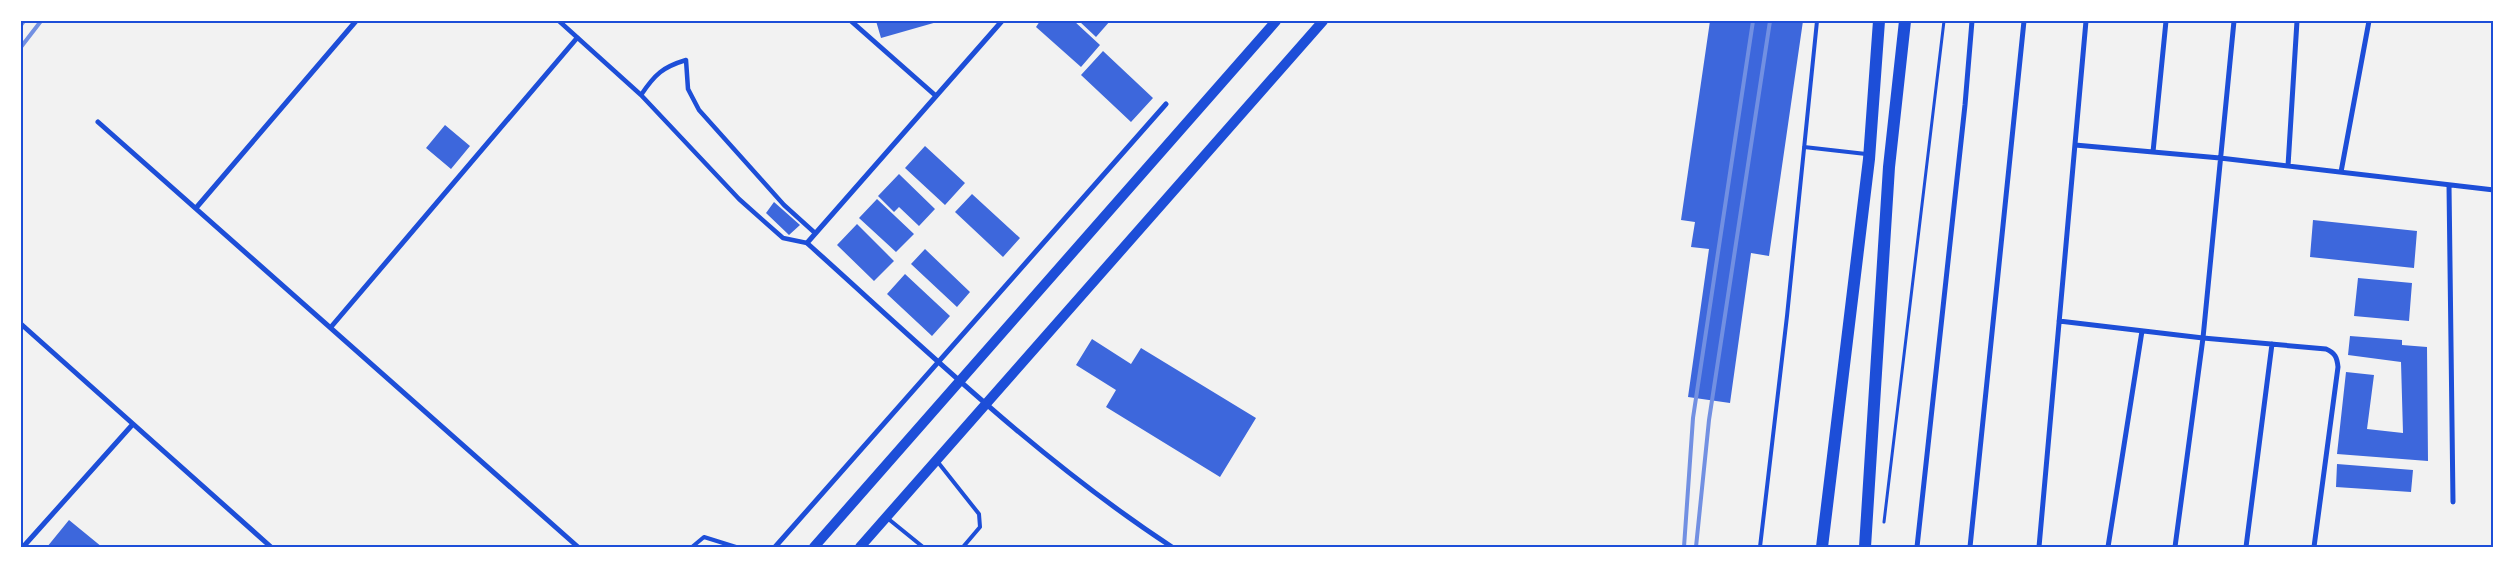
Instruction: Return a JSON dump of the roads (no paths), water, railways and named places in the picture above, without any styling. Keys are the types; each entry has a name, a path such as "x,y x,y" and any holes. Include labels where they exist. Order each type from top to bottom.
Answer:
{"main road":[{"path":"814,547 1276,21"},
{"path":"860,547 1323,21"},
{"path":"1822,547 1869,154 1879,21"},
{"path":"1865,547 1889,166 1905,21"}],"street":[{"path":"196,208 356,21"},
{"path":"559,21 641,95 739,200 783,238 807,243 986,405 1118,511 1172,547"},
{"path":"851,21 936,96"},
{"path":"807,243 1002,21"},
{"path":"1917,547 1966,105 1972,21"},
{"path":"1970,547 2024,21"},
{"path":"2039,547 2086,21"},
{"path":"2153,152 2166,21"},
{"path":"2175,547 2203,338 2234,21"},
{"path":"2288,166 2298,21"},
{"path":"2341,172 2368,21"},
{"path":"330,327 577,38"},
{"path":"641,95 664,67 686,60 688,89 699,110 784,204 815,233"},
{"path":"775,547 1166,104"},
{"path":"98,122 578,547"},
{"path":"2075,145 2220,158 2494,190"},
{"path":"2448,184 2453,502"},
{"path":"2059,321 2203,338 2326,349 2333,352 2337,357 2338,367 2314,547"},
{"path":"21,324 272,547"},
{"path":"2108,547 2142,331"},
{"path":"2246,547 2272,344"},
{"path":"23,547 133,424"}],"lane":[{"path":"1760,547 1816,21"},
{"path":"1804,147 1869,154"},
{"path":"937,461 978,514 980,527 963,547"},
{"path":"886,517 924,547"},
{"path":"692,547 704,537 736,547"}],"railway":[{"path":"21,25 24,21"},
{"path":"21,47 41,21"},
{"path":"1684,547 1693,418 1753,21"},
{"path":"1696,547 1709,420 1770,21"}]}
